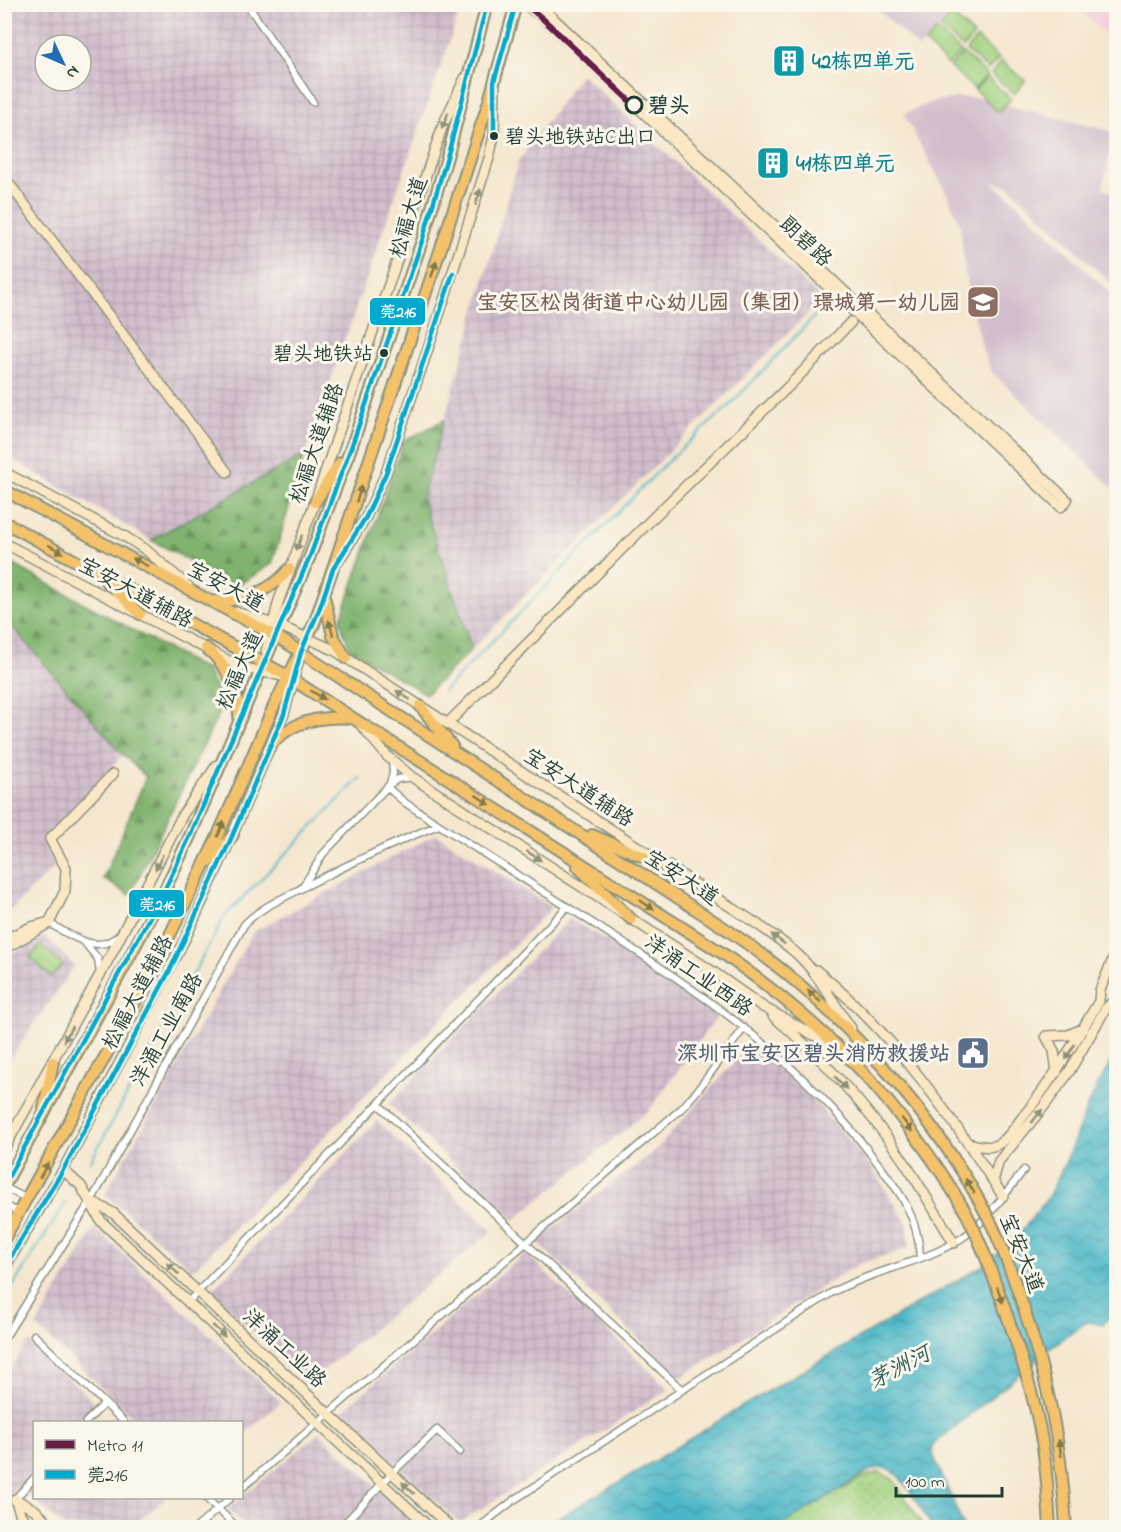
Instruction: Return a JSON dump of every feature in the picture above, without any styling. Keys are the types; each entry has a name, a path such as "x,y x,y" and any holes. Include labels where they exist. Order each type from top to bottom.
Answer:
{"main road":[{"name":"松福大道","path":"4,1187 149,920 189,836 262,667 274,629 310,556 352,445 423,238 487,4"},
{"name":"松福大道","path":"4,1239 152,972 291,679 324,596 408,351 494,82 516,4"},
{"name":"朗碧路","path":"524,4 542,17 1064,504 538,4"},
{"name":"松福大道辅路","path":"274,629 289,569 315,502 444,125 458,90 471,68"},
{"path":"333,569 366,517 386,473 434,331 489,158 494,136 494,82"},
{"path":"4,177 227,472"},
{"path":"448,723 851,322"},
{"path":"315,502 352,445"},
{"name":"宝安大道辅路","path":"4,472 124,536 146,550 192,590"},
{"name":"宝安大道","path":"4,490 212,601 274,629 301,652 772,960 812,993 867,1049 918,1109 978,1200 1002,1249 1035,1342 1050,1397 1061,1459 1066,1527"},
{"name":"宝安大道","path":"4,522 95,570 262,667 291,679 355,719 737,963 794,1006 844,1053 906,1123 940,1171 965,1212 984,1251 1021,1357 1036,1410 1044,1455 1050,1527"},
{"name":"宝安大道辅路","path":"4,543 238,665 262,667"},
{"path":"212,601 237,599 261,591 278,581 289,569"},
{"path":"95,570 140,614"},
{"path":"324,596 333,636 346,658"},
{"name":"宝安大道辅路","path":"274,629 308,637 346,658 744,915 796,954 821,982 867,1049"},
{"path":"206,648 217,658 228,677 236,697 239,720"},
{"name":"松福大道辅路","path":"4,1269 63,1170 174,961 233,836 284,714 291,679"},
{"path":"420,706 463,757"},
{"path":"269,748 282,735 300,724 326,718 355,719 392,760 412,777 709,969 752,1000 798,1039 860,1105 904,1161 954,1243"},
{"name":"松福大道辅路","path":"4,1149 99,976 183,814 222,759"},
{"path":"4,949 49,923 65,891 66,868 50,839 113,774"},
{"path":"564,823 672,868"},
{"path":"199,876 233,836"},
{"path":"553,845 632,919"},
{"path":"4,940 37,924 49,923"},
{"path":"968,1143 986,1147 996,1145 1008,1136 1057,1072 1084,1028 1099,1001 1100,990 1116,951"},
{"path":"796,954 846,996 880,1029 935,1095 1003,1196"},
{"path":"993,1181 999,1161 1069,1072 1106,1008 1116,999"},
{"path":"752,1000 844,1053"},
{"path":"1057,1072 1054,1051 1046,1036 1068,1035 1084,1028"},
{"path":"40,1121 53,1062"},
{"name":"洋涌工业路","path":"63,1170 81,1186 101,1221 430,1527"},
{"name":"洋涌工业路","path":"91,1201 113,1214 451,1527"},
{"path":"15,1499 21,1516 33,1527"},
{"path":"15,1499 35,1510 53,1527"}],"street":[{"path":"248,4 313,102"},
{"path":"302,889 323,854 388,785 393,774 392,760"},
{"path":"388,785 403,778 412,777"},
{"name":"洋涌工业西路","path":"388,785 404,802 673,974 744,1028 820,1094 882,1168 913,1217 918,1233 920,1258"},
{"name":"洋涌工业南路","path":"4,1339 91,1201 237,935 253,915 371,852 439,825"},
{"path":"188,1302 567,907"},
{"path":"49,923 85,942 98,959 99,976"},
{"path":"85,942 108,943 124,929"},
{"path":"243,1487 687,1103 744,1028"},
{"path":"378,1104 682,1390"},
{"path":"478,1527 514,1500 831,1293 849,1283 920,1258 954,1243 977,1225 1024,1170"},
{"path":"4,1187 28,1199"},
{"path":"4,1205 20,1213"},
{"path":"34,1335 123,1421"},
{"path":"87,1421 104,1404"},
{"path":"340,1527 437,1430 460,1452"},
{"path":"15,1499 33,1479"},
{"path":"208,1499 238,1527"},
{"path":"196,1527 228,1499"}],"shaded area":[{"path":"5,5 462,5 305,454 151,540 5,455"},
{"path":"873,5 962,5 919,48"},
{"path":"1074,5 1116,5 1116,40 1114,42"},
{"path":"581,74 822,299 472,649 422,499 518,162"},
{"path":"964,97 979,98 1114,132 1103,188 1116,194 1116,288 1008,185 991,182 1011,198 1116,299 1116,491 992,372 983,352 965,273 960,224 947,194 904,114 935,101"},
{"path":"4,618 123,755 42,841 56,865 5,916"},
{"path":"436,834 552,907 193,1270 105,1194 253,932"},
{"path":"569,919 625,950 718,1015 649,1110 514,1220 389,1104"},
{"path":"45,936 74,966 5,1066 5,957"},
{"path":"751,1043 817,1104 866,1159 908,1225 909,1248 858,1264 680,1378 536,1241 656,1150"},
{"path":"377,1121 492,1231 308,1383 211,1291"},
{"path":"95,1228 281,1402 243,1435 243,1421 137,1421 36,1326"},
{"path":"525,1253 669,1389 459,1523 341,1412"},
{"path":"28,1342 97,1404 81,1421 33,1421 33,1472 10,1498 4,1492 5,1377"},
{"path":"319,1433 419,1527 247,1527 227,1509 239,1499 243,1499 243,1496"},
{"path":"33,1484 33,1498 26,1492"},
{"path":"34,1499 165,1499 131,1527 64,1527"}],"green space":[{"path":"952,15 974,35 963,48 941,28"},
{"path":"937,30 961,52 948,65 925,43"},
{"path":"977,38 999,58 988,70 966,50"},
{"path":"963,53 987,75 974,89 950,67"},
{"path":"1002,61 1025,81 1014,94 991,74"},
{"path":"987,77 1011,99 998,112 975,90"},
{"path":"444,420 422,499 472,649 426,694 350,650 340,621 404,441"},
{"path":"305,454 272,564 237,586 151,540"},
{"path":"5,560 208,671 223,706 130,895 103,879 146,777 123,755 5,618"},
{"path":"41,945 63,965 51,977 30,957"},
{"path":"879,1472 893,1479 921,1522 910,1528 774,1528 863,1477"}],"water":[{"name":"茅洲河","path":"1116,1052 1116,1310 1103,1324 1087,1322 1067,1335 933,1445 932,1452 964,1527 932,1527 902,1480 891,1470 881,1468 864,1474 779,1527 541,1528 988,1262 1020,1233 1047,1199 1066,1161 1089,1102"}],"waterway":[{"path":"443,692 670,459 729,406 830,300"},
{"path":"90,1162 225,916 360,778"},
{"path":"4,1300 65,1204"}],"metro line":[{"name":"11","path":"525,4 634,105"}],"transit line":[{"name":"莞216","path":"4,1185 165,889 310,556 352,445 423,238 450,147 487,4"},
{"name":"莞216","path":"494,136 494,82 516,4"},
{"name":"莞216","path":"4,1268 63,1170 170,970 230,841 284,714 301,652 333,569 366,517 386,473 453,273"}],"place":[{"name":"42栋四单元","path":"789,61"},
{"name":"碧头","path":"634,105"},
{"name":"碧头地铁站C出口","path":"494,136"},
{"name":"41栋四单元","path":"773,163"},
{"name":"宝安区松岗街道中心幼儿园（集团）璟城第一幼儿园","path":"983,302"},
{"name":"碧头地铁站","path":"384,353"},
{"name":"深圳市宝安区碧头消防救援站","path":"973,1053"}]}
